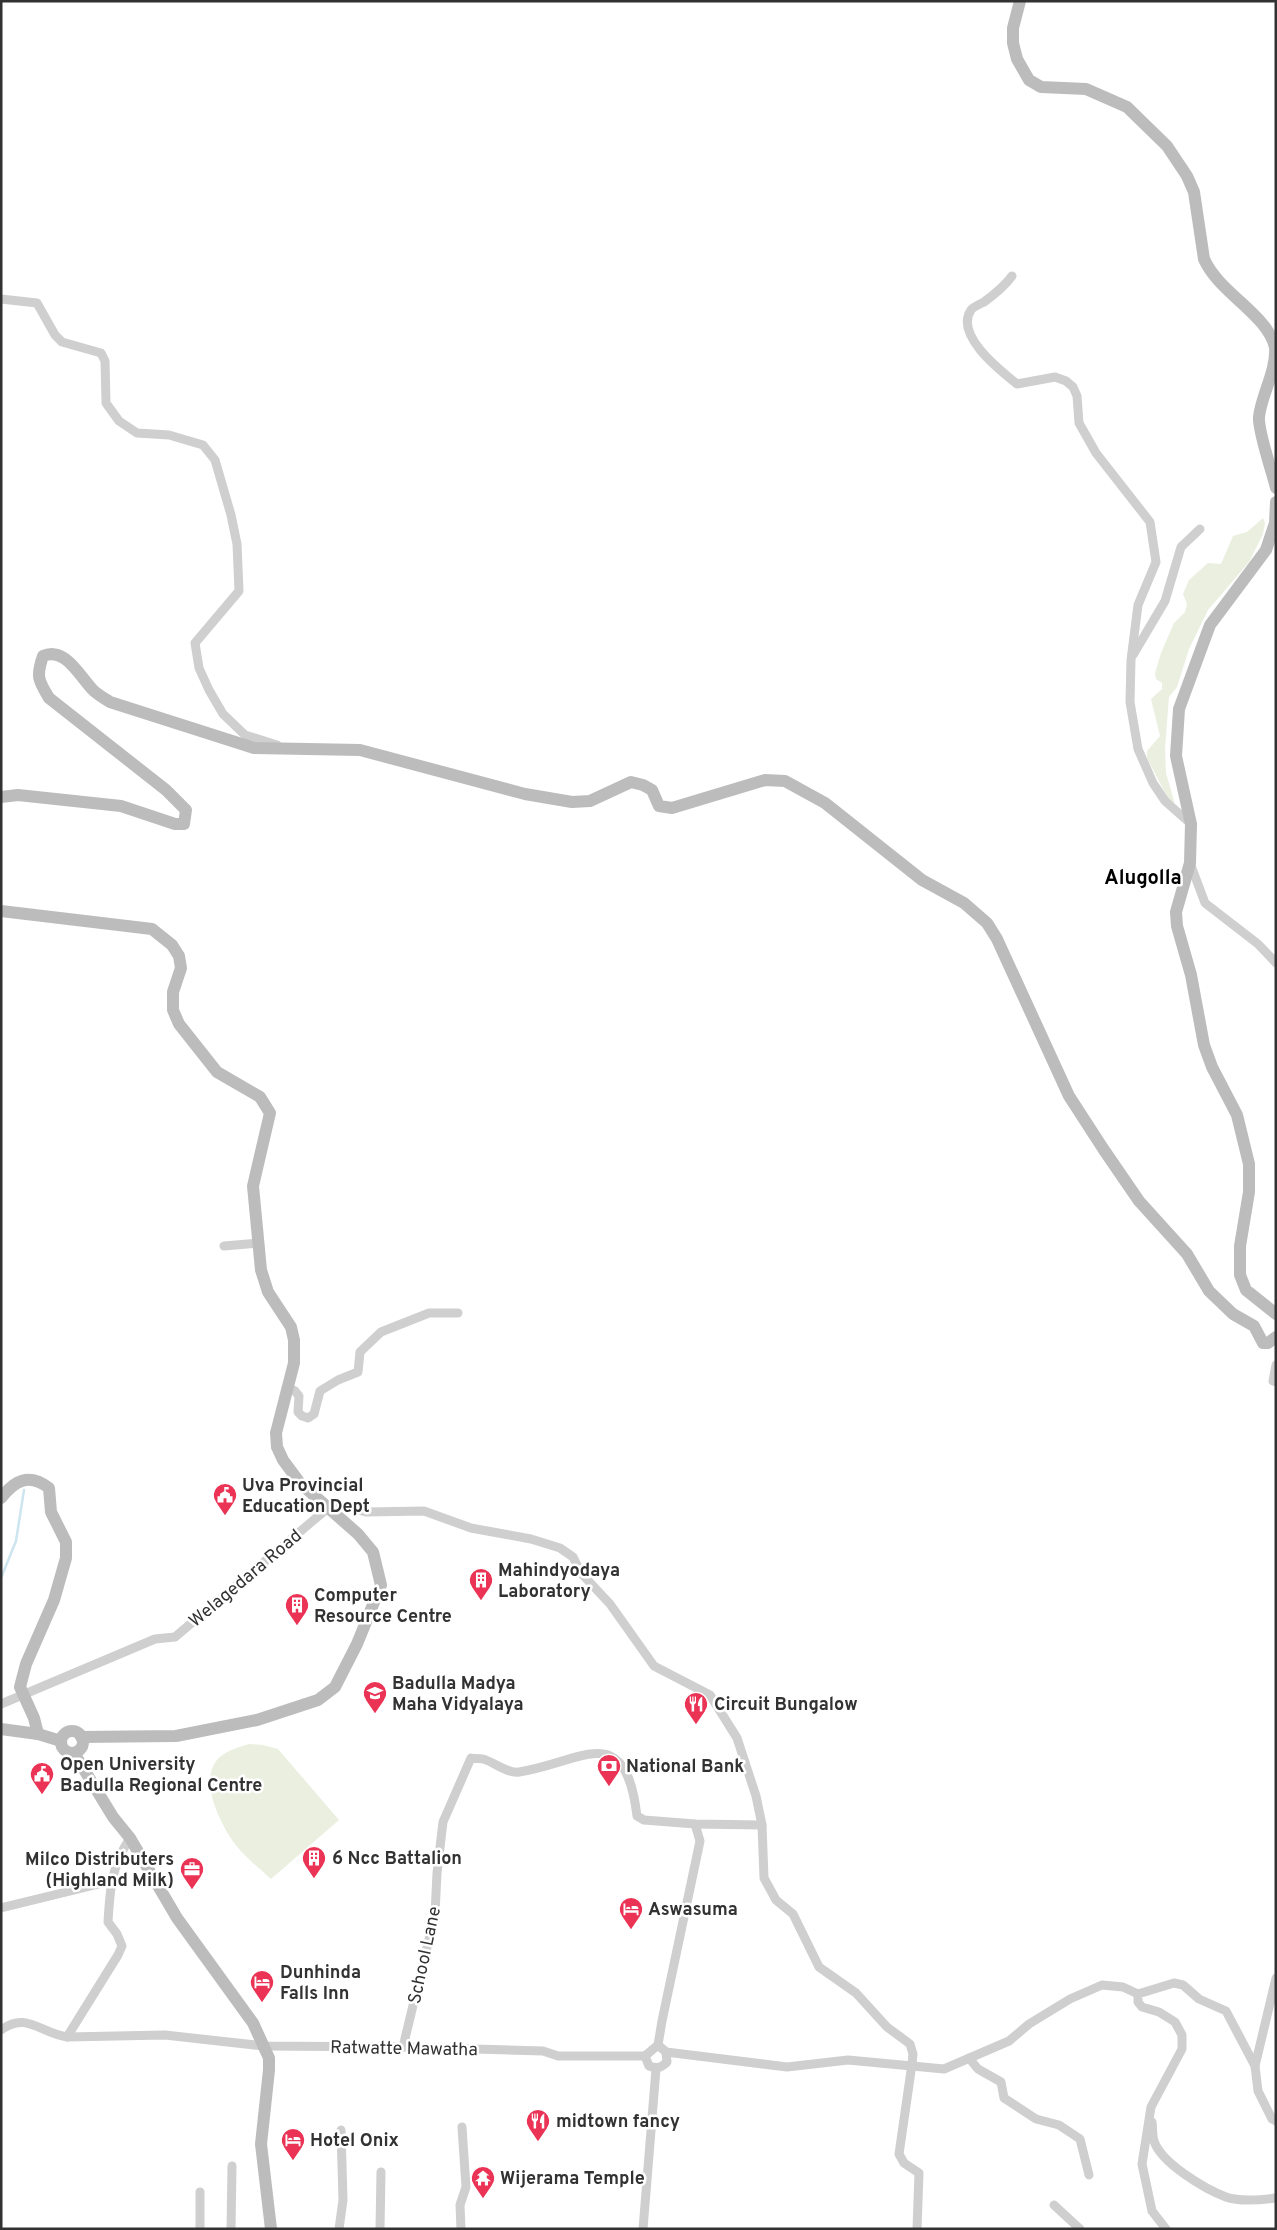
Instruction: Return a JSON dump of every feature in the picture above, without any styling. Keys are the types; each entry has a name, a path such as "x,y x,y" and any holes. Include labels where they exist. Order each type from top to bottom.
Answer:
{"main road":[{"path":"1020,1 1013,28 1013,43 1017,59 1029,80 1041,87 1086,89 1127,108 1167,146 1187,176 1194,192 1204,259 1208,269 1217,281 1262,323 1276,348 1274,372 1259,416 1259,426 1276,488"},
{"path":"1276,502 1275,523 1266,550 1210,625 1179,709 1176,756 1191,824 1190,863 1176,912 1177,926 1191,975 1204,1046 1212,1067 1237,1114 1249,1164 1249,1192 1240,1246 1240,1275 1246,1290 1276,1314"},
{"path":"1,796 34,796 120,806 175,824 184,824 186,810 166,790 49,698 40,684 37,672 43,656 49,654 58,655 69,663 93,690 110,702 254,748 360,750 525,794 572,802 590,801 631,782 644,785 652,790 660,806 672,808 765,780 785,781 825,803 922,880 964,903 987,923 997,939 1069,1096 1109,1158 1139,1200 1187,1254 1209,1291 1233,1314 1254,1326 1263,1343 1268,1343 1276,1337"},
{"path":"1,911 152,929 172,945 179,956 181,968 173,992 173,1010 179,1024 218,1072 260,1097 270,1113 253,1186 261,1270 268,1292 291,1327 294,1340 294,1363 276,1433 277,1448 283,1460 300,1483 358,1534 373,1552 381,1585 357,1644 336,1687 318,1700 239,1724 176,1736 81,1737 72,1732 65,1734 61,1740"},
{"path":"1,1498 10,1487 22,1480 38,1480 49,1488 51,1512 66,1542 66,1558 54,1600 26,1664 20,1687 34,1718 38,1734"},
{"path":"1,1729 38,1734 61,1740"},
{"path":"74,1753 81,1748 81,1737"},
{"path":"61,1740 64,1750 74,1753 113,1817 130,1838 177,1918 253,2023 264,2046 269,2058 269,2070 261,2144 265,2192 271,2229"}],"street":[{"path":"1012,276 1004,287 971,310 967,325 971,338 992,365 1017,384 1055,377 1066,381 1073,387 1079,423 1096,453 1150,522 1156,562 1138,605 1131,660 1130,702 1138,749 1153,783 1165,800 1191,824"},
{"path":"1,299 37,303 55,335 62,342 101,353 105,361 106,403 119,421 137,433 169,436 203,444 215,460 231,515 237,544 239,591 195,643 199,668 208,690 223,714 245,735 291,750"},
{"path":"1131,660 1165,601 1181,547 1200,529"},
{"path":"1190,863 1205,903 1258,944 1276,963"},
{"path":"224,1246 259,1243"},
{"path":"288,1388 299,1396 298,1412 308,1418 314,1414 320,1391 338,1380 358,1372 360,1352 381,1332 429,1313 458,1313"},
{"path":"1276,1365 1273,1381 1276,1382"},
{"path":"328,1508 338,1504 366,1512 424,1511 471,1528 531,1539 560,1548 573,1557 582,1573 610,1604 654,1666 710,1695 737,1738 756,1796 762,1825 764,1878 776,1900 793,1914 819,1967 856,1993 887,2027 910,2044 913,2054 912,2067 899,2154 904,2162 919,2173 916,2229"},
{"name":"Welagedara Road","path":"1,1704 155,1639 175,1637 328,1508"},
{"name":"School Lane","path":"403,2047 435,1914 437,1873 443,1822 471,1758 483,1759 516,1773 578,1756 597,1753 620,1761 628,1774 634,1792 637,1816 644,1820 695,1824 762,1825"},
{"path":"670,2052 667,2062 662,2067 656,2069 649,2066 645,2056 658,2045 700,1841 695,1824"},
{"path":"67,2037 122,1946 117,1934 108,1922 111,1880 119,1854 130,1838"},
{"path":"1,1908 111,1880"},
{"path":"1276,1978 1256,2066 1258,2091 1272,2120 1276,2121"},
{"path":"658,2045 670,2052 787,2067 848,2060 944,2069 1009,2041 1029,2024 1070,1999 1102,1985 1123,1986 1138,1994 1174,1983 1184,1985 1199,1999 1226,2011 1256,2066"},
{"path":"1138,1994 1138,2002 1142,2007 1159,2012 1175,2022 1182,2035 1182,2049 1151,2107 1142,2164 1152,2212 1166,2229"},
{"name":"Ratwatte Mawatha","path":"1,2030 21,2020 57,2036 67,2037 165,2035 264,2046 403,2047 543,2051 558,2056 645,2056"},
{"path":"969,2058 978,2069 1001,2082 1004,2098 1036,2119 1059,2125 1080,2139 1089,2175"},
{"path":"643,2229 656,2069"},
{"path":"1151,2107 1154,2141 1167,2159 1184,2173 1227,2197 1261,2200 1276,2198"},
{"path":"461,2229 460,2205 466,2187 462,2127"},
{"path":"339,2229 343,2200 341,2130"},
{"path":"232,2166 232,2229"},
{"path":"380,2229 381,2172"},
{"path":"200,2192 200,2229"},
{"path":"1054,2205 1080,2229"}],"shaded area":[{"path":"1263,518 1265,523 1263,534 1249,562 1208,610 1189,649 1177,687 1169,697 1165,748 1166,773 1174,801 1173,808 1147,758 1147,751 1160,736 1151,699 1162,689 1162,683 1156,679 1155,673 1161,653 1174,623 1185,612 1187,604 1183,594 1189,580 1208,563 1221,564 1233,536 1247,532"},
{"path":"249,1744 278,1749 339,1820 271,1879 243,1853 229,1835 217,1813 210,1787 214,1765 221,1756 231,1750"}],"waterway":[{"path":"1,1578 16,1541 24,1490"}],"place":[{"name":"Uva Provincial Education Dept","path":"225,1516"},
{"name":"Mahindyodaya Laboratory","path":"481,1601"},
{"name":"Computer Resource Centre","path":"297,1626"},
{"name":"Badulla Madya Maha Vidyalaya","path":"375,1714"},
{"name":"Circuit Bungalow","path":"696,1725"},
{"name":"National Bank","path":"609,1787"},
{"name":"Open University Badulla Regional Centre","path":"42,1795"},
{"name":"6 Ncc Battalion","path":"314,1879"},
{"name":"Milco Distributers (Highland Milk)","path":"192,1890"},
{"name":"Aswasuma","path":"631,1930"},
{"name":"Dunhinda Falls Inn","path":"262,2003"},
{"name":"midtown fancy","path":"538,2142"},
{"name":"Hotel Onix","path":"293,2161"},
{"name":"Wijerama Temple","path":"483,2199"}],"district":[{"name":"Alugolla","path":"1143,877"}]}
